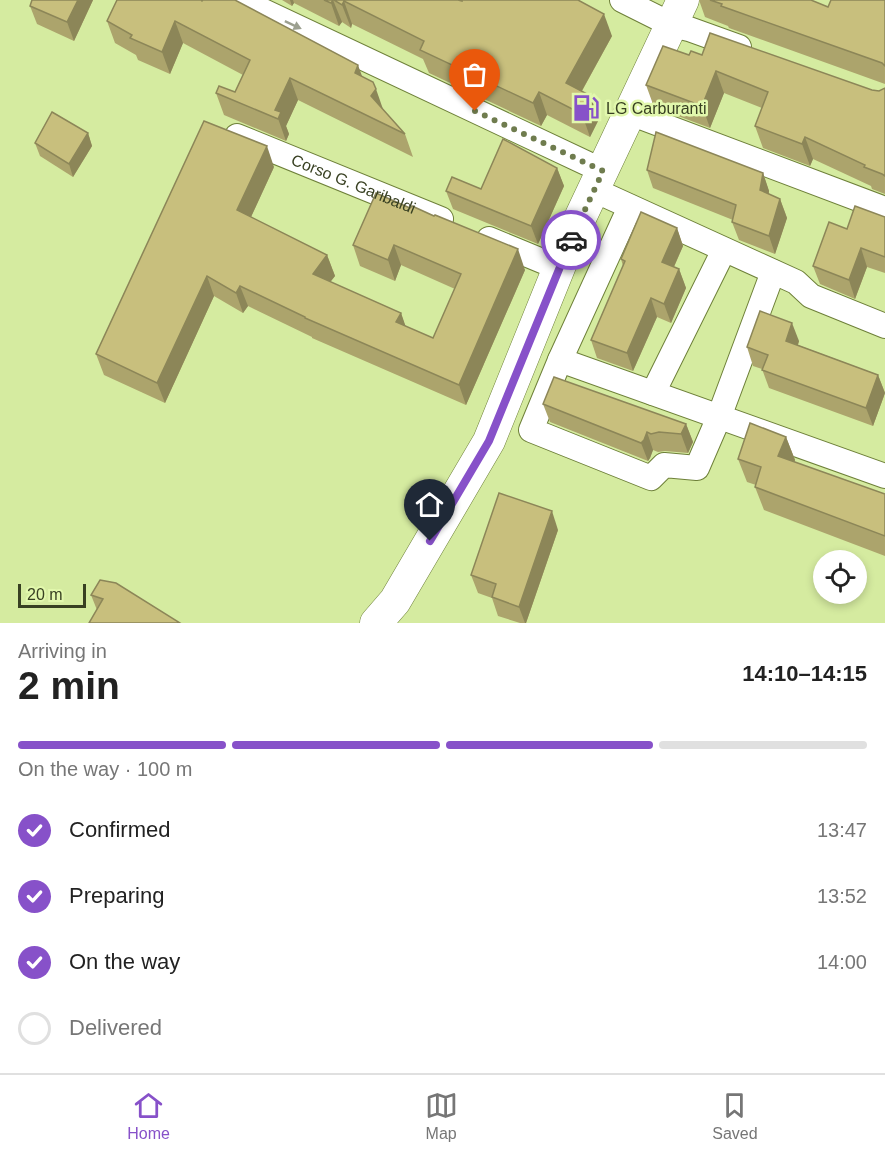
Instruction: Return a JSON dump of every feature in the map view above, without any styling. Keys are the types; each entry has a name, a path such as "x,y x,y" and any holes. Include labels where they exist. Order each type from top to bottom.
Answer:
{"street":[{"path":"240,0 598,181 630,207 796,282 811,296 885,326"},
{"path":"622,0 677,13 689,29 754,52"},
{"path":"376,623 395,601 489,441 573,233 677,13"},
{"path":"630,112 885,209"},
{"name":"Corso G. Garibaldi","path":"215,127 559,268"},
{"path":"630,207 560,360 531,430 651,478 664,465 698,468 773,272"},
{"path":"652,393 724,250"},
{"path":"560,360 885,476"}],"building":[{"path":"32,0 78,0 67,22 30,6"},
{"path":"117,0 235,0 358,65 355,73 373,82 376,89 371,96 405,134 290,78 275,110 281,112 278,119 216,93 219,86 235,92 250,60 175,21 162,52 130,38 132,35 107,21"},
{"path":"334,0 578,0 604,14 566,83 591,96 582,114 539,92 533,103 420,50 424,41 344,1 342,5"},
{"path":"710,0 811,0 828,7 831,0 885,0 885,66 882,63 721,6 722,4"},
{"path":"710,33 872,90 879,91 885,88 885,176 805,137 802,144 755,126 768,92 716,71 702,106 646,85 663,46 689,55 691,51 702,55"},
{"path":"52,112 88,133 69,164 35,143"},
{"path":"204,121 267,146 237,210 327,255 313,274 401,313 396,322 433,338 461,274 394,245 388,260 353,245 376,193 518,249 459,385 305,318 240,286 236,293 207,276 157,383 96,354"},
{"path":"656,132 763,173 760,190 780,199 769,236 732,222 736,205 647,170"},
{"path":"503,139 557,168 531,226 446,191 452,177 481,189"},
{"path":"855,206 885,217 885,257 861,248 849,280 813,266 829,222 847,229"},
{"path":"641,212 677,228 662,262 679,269 664,304 651,298 627,353 591,340 625,261 621,259"},
{"path":"760,311 792,323 786,341 878,375 866,408 762,370 768,355 747,347"},
{"path":"554,377 686,424 681,434 647,432 641,443 543,404"},
{"path":"750,423 786,437 778,456 885,494 885,536 755,487 761,467 738,459"},
{"path":"499,493 552,511 519,607 492,597 496,584 471,575"},
{"path":"100,580 116,583 180,623 89,623 103,599 91,595"}],"way so far":[{"path":"475,111 603,171 571,240"}],"place":[{"name":"LG Carburanti","path":"586,108"}],"route":[{"path":"430,541 489,441 571,240"}]}
